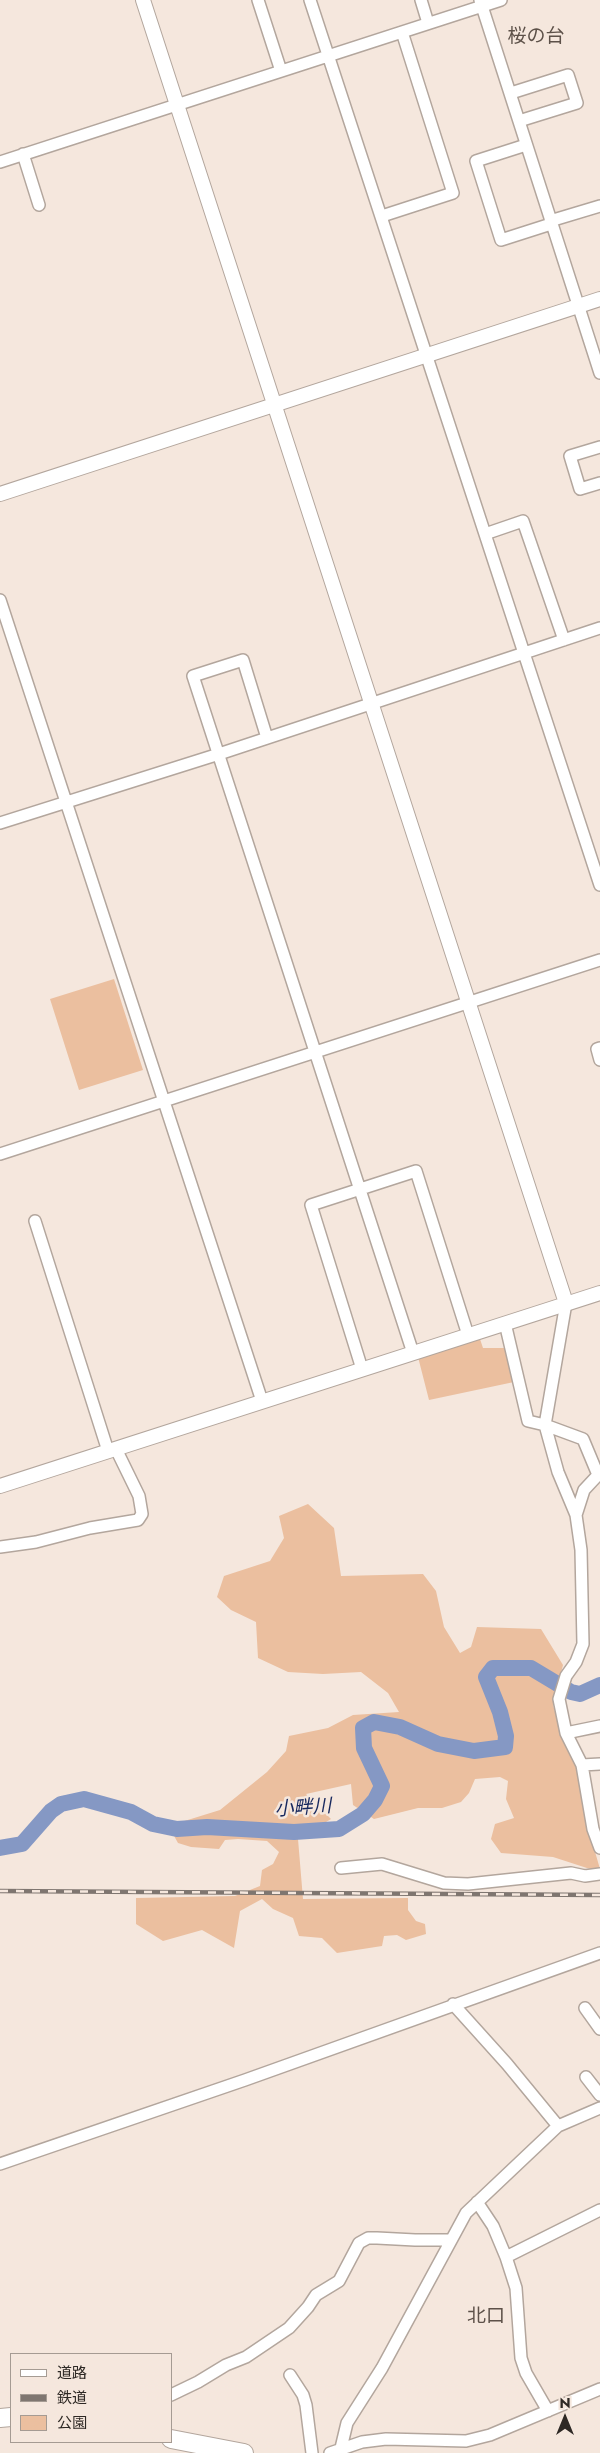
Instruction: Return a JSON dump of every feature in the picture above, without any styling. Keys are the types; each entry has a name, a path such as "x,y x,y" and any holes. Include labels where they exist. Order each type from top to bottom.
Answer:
{"main road":[{"path":"172,2440 244,2453"}],"street":[{"path":"142,0 566,1303 545,1425 558,1472 576,1515 582,1559 583,1644 560,1697 561,1714 566,1733 582,1765 593,1829 600,1848"},
{"path":"258,0 281,70"},
{"path":"310,0 600,885"},
{"path":"420,0 428,23"},
{"path":"0,162 402,32 481,3 501,0"},
{"path":"481,3 600,373"},
{"path":"382,216 454,193 402,32"},
{"path":"511,93 568,75 577,103 519,121"},
{"path":"526,145 476,161 500,240 600,206"},
{"path":"23,154 39,205"},
{"path":"0,494 600,299"},
{"path":"600,447 570,456 580,489 600,483"},
{"path":"485,534 523,521 564,640"},
{"path":"0,600 162,1101 262,1402"},
{"path":"0,823 219,754 600,628"},
{"path":"267,738 242,660 193,676 413,1353"},
{"path":"0,1154 600,960"},
{"path":"600,1048 597,1049 600,1060"},
{"path":"362,1369 310,1205 359,1189 416,1171 468,1335"},
{"path":"0,1547 36,1542 90,1528 138,1520 142,1514 140,1496 112,1450 36,1221"},
{"path":"0,1486 600,1292"},
{"path":"505,1323 528,1421 583,1439 598,1475 584,1490 576,1515"},
{"path":"566,1733 600,1726"},
{"path":"582,1765 600,1764"},
{"path":"341,1868 382,1864 444,1883 460,1884 570,1873 585,1876 600,1874"},
{"path":"0,2164 245,2080 600,1953"},
{"path":"453,2004 507,2064 558,2126"},
{"path":"585,2008 600,2029"},
{"path":"586,2076 600,2095"},
{"path":"342,2448 347,2423 382,2368 466,2212 558,2126 600,2109"},
{"path":"477,2202 493,2226 506,2257 516,2288 521,2358 526,2373 548,2411"},
{"path":"506,2257 600,2210"},
{"path":"172,2395 226,2365 246,2357 289,2328 316,2295 339,2280 359,2243 368,2238 451,2240"},
{"path":"290,2375 303,2395 306,2405 312,2453"},
{"path":"330,2453 362,2442 386,2439 466,2447 600,2389"}],"green space":[{"path":"114,979 143,1070 79,1090 50,999"},
{"path":"480,1339 483,1348 507,1348 514,1382 429,1400 418,1357"},
{"path":"308,1504 334,1528 341,1576 423,1574 436,1591 444,1627 460,1653 471,1647 477,1627 541,1629 563,1665 553,1705 562,1736 580,1767 589,1831 600,1869 590,1869 553,1857 501,1853 491,1839 495,1824 514,1818 506,1799 508,1781 500,1777 475,1779 469,1793 461,1802 442,1808 418,1808 374,1819 353,1805 351,1784 306,1794 331,1819 298,1839 303,1899 408,1898 408,1910 416,1921 425,1924 426,1934 406,1940 397,1935 384,1936 382,1946 337,1953 322,1938 299,1936 293,1918 273,1909 262,1899 240,1911 234,1948 202,1930 163,1941 136,1924 136,1898 235,1896 260,1886 262,1870 273,1864 279,1852 267,1841 238,1839 225,1840 219,1849 191,1847 178,1843 173,1834 178,1823 220,1810 267,1772 286,1751 289,1736 328,1728 353,1715 399,1712 388,1693 361,1672 323,1674 288,1672 258,1658 256,1622 231,1610 217,1597 224,1576 270,1561 284,1538 279,1516"}],"waterway":[{"name":"小畔川","path":"0,1848 22,1844 51,1811 61,1804 84,1799 131,1812 153,1824 177,1829 207,1827 294,1832 339,1829 363,1814 375,1800 382,1786 364,1748 363,1728 374,1722 400,1727 438,1744 474,1751 505,1747 506,1736 500,1712 486,1677 493,1668 531,1668 571,1692 580,1694 600,1685"}],"railway":[{"path":"0,1891 600,1895"}],"district":[{"name":"桜の台","path":"536,37"},
{"name":"北口","path":"486,2317"}]}
